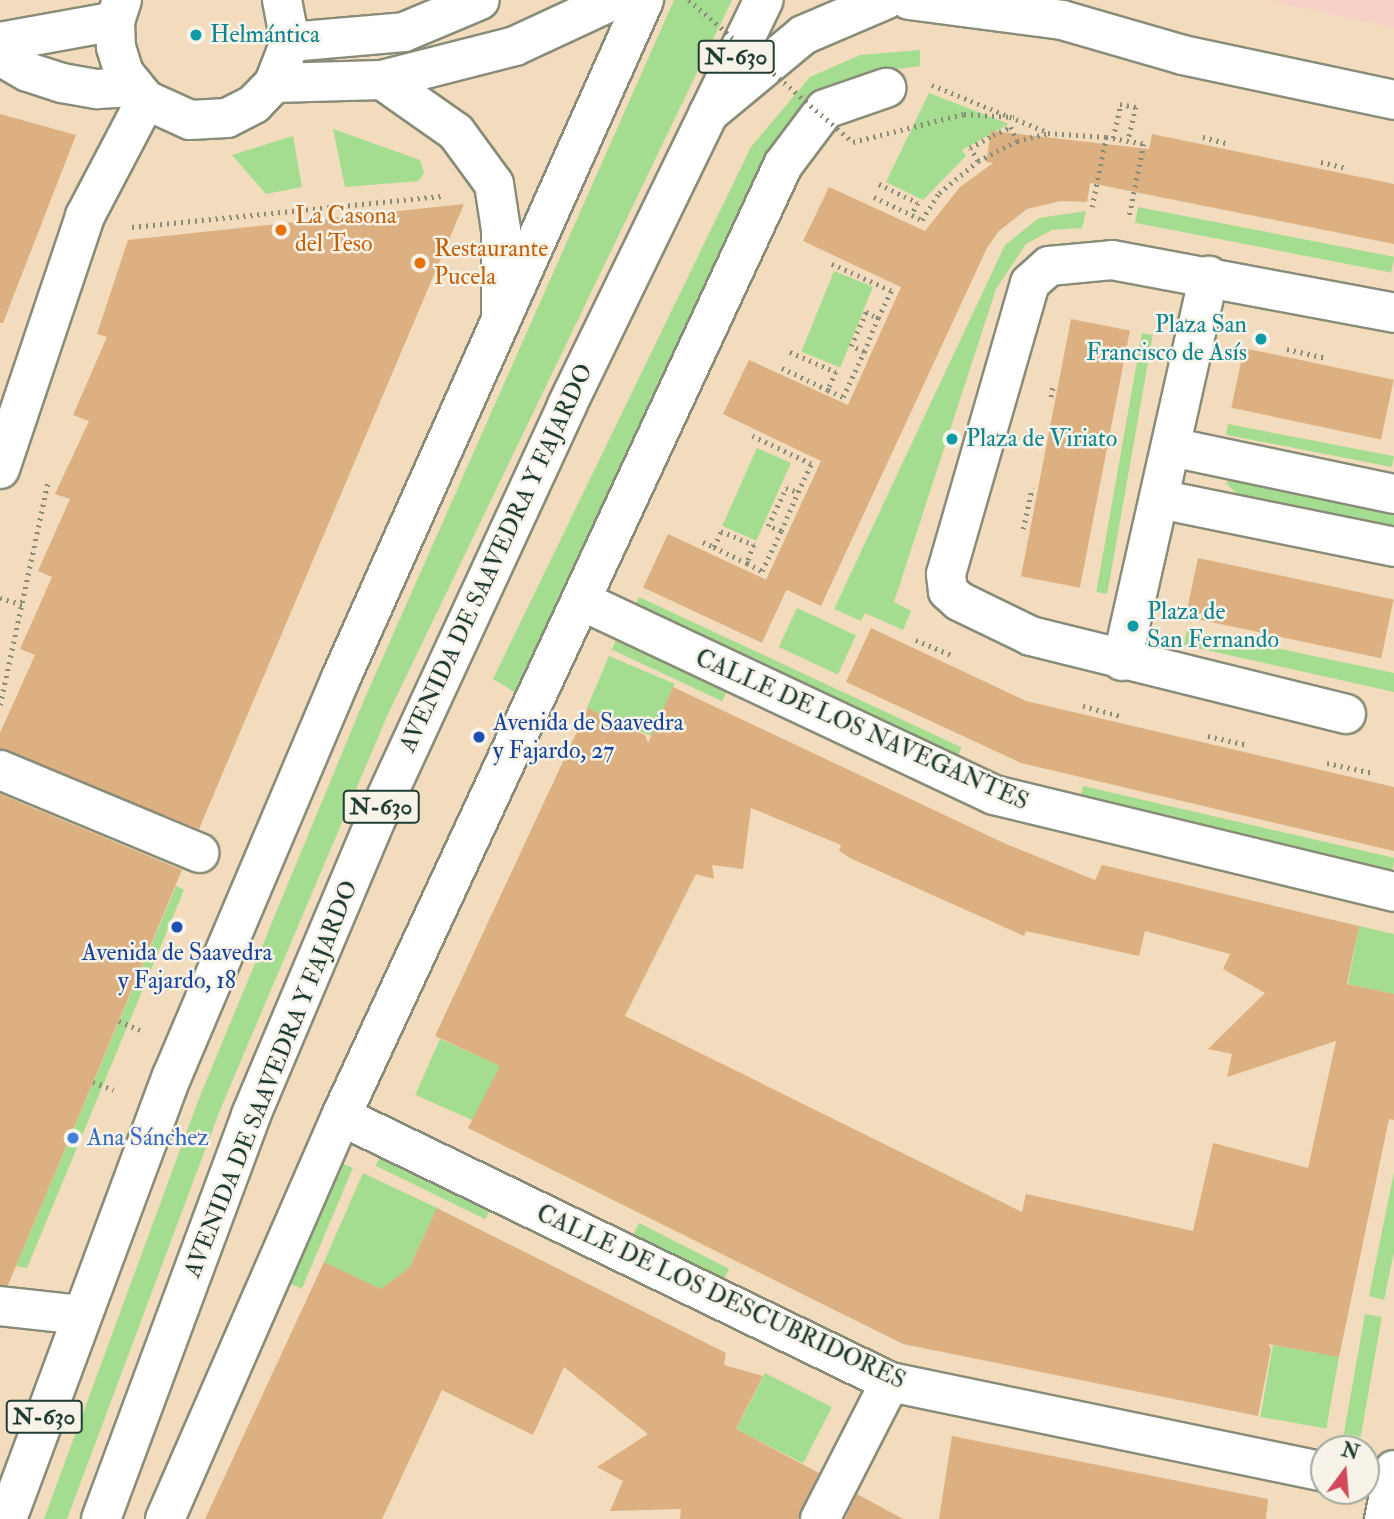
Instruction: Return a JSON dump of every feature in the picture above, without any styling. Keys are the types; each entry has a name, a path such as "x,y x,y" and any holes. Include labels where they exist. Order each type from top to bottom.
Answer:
{"main road":[{"path":"0,42 118,10 116,47 140,94 167,113 190,120 227,118 254,104 274,83 291,15 404,32 480,0"},
{"path":"274,83 382,80 515,46 614,0"},
{"name":"N-630","path":"7,1519 172,1076 351,655 644,0"},
{"name":"AVENIDA DE SAAVEDRA Y FAJARDO","path":"101,1519 251,1115 377,817 764,0"},
{"path":"708,114 803,35 885,0"},
{"path":"909,0 1052,10 1183,55 1394,100"},
{"path":"0,56 28,72 62,83 140,94"},
{"path":"382,80 456,132 494,184 501,230 501,318"},
{"path":"165,1519 341,1115 584,602 783,165 825,108 886,88"},
{"path":"0,469 85,216 140,94"},
{"path":"1346,714 1122,661 1031,636 959,601 948,591 946,574 1030,283 1049,265 1112,260 1209,276 1394,313"},
{"path":"1122,661 1209,276"},
{"path":"1166,472 1394,494"},
{"path":"1166,472 1394,547"},
{"name":"CALLE DE LOS NAVEGANTES","path":"584,602 994,795 1394,892"},
{"path":"0,770 199,853"},
{"name":"CALLE DE LOS DESCUBRIDORES","path":"341,1115 890,1382 1310,1469"},
{"path":"0,1306 82,1315"},
{"path":"820,1519 890,1382"}],"path":[{"path":"689,0 853,142 964,114 1014,117"},
{"path":"886,88 927,83 1048,133"},
{"path":"1113,138 1120,106 1136,107 1128,141"},
{"path":"978,161 970,148 993,135 1012,127 1017,141"},
{"path":"874,197 922,220 939,193 978,161 1017,141 1048,133 1106,136 1144,144 1129,222"},
{"path":"1092,207 1106,136"},
{"path":"1203,137 1230,144"},
{"path":"1321,162 1347,168"},
{"path":"880,184 918,202 912,215"},
{"path":"124,228 459,194"},
{"path":"782,368 843,397 864,352 891,291 829,263"},
{"path":"864,352 851,346 866,312 878,318"},
{"path":"1287,349 1325,358"},
{"path":"789,352 836,372 828,390"},
{"path":"1051,397 1053,386"},
{"path":"703,542 762,571 781,531 811,464 752,436"},
{"path":"0,705 25,605 51,467"},
{"path":"781,531 768,526 786,488 798,492"},
{"path":"1023,529 1032,488"},
{"path":"714,547 721,531 754,545 747,562"},
{"path":"0,598 25,605"},
{"path":"916,640 951,655"},
{"path":"1083,706 1121,716"},
{"path":"1208,736 1248,745"},
{"path":"1327,763 1373,773"},
{"path":"119,1021 140,1030"},
{"path":"93,1082 114,1090"}],"shaded area":[{"path":"1267,0 1394,0 1394,28"}],"green space":[{"path":"674,0 732,0 388,714 220,1110 67,1519 44,1519 198,1101 364,700"},
{"path":"920,50 920,66 867,73 832,89 806,106 773,145 516,693 493,679 751,147 810,77 860,55"},
{"path":"929,93 1009,124 962,150 966,156 923,200 886,182"},
{"path":"333,129 420,160 424,172 419,181 345,187"},
{"path":"293,136 302,187 266,194 232,155"},
{"path":"1138,207 1394,257 1391,273 1135,223"},
{"path":"1086,211 1082,228 1052,230 1026,244 996,289 894,602 911,611 903,630 865,613 861,621 834,609 1005,245 1039,218"},
{"path":"834,271 873,287 840,367 801,352"},
{"path":"1142,333 1153,335 1107,594 1096,592"},
{"path":"1228,424 1394,456 1392,467 1226,435"},
{"path":"757,448 791,463 756,541 722,526"},
{"path":"1232,478 1394,508 1394,528 1239,496 1226,483"},
{"path":"639,597 962,747 957,757 634,607"},
{"path":"797,608 856,635 838,674 779,647"},
{"path":"1187,629 1394,673 1394,692 1184,645"},
{"path":"618,636 729,688 722,701 612,650"},
{"path":"609,656 674,684 652,736 587,708"},
{"path":"1083,786 1394,858 1392,872 1080,800"},
{"path":"176,886 184,890 27,1268 16,1266"},
{"path":"1359,926 1394,934 1394,994 1348,984"},
{"path":"440,1039 500,1066 475,1122 415,1095"},
{"path":"381,1155 491,1208 485,1219 376,1166"},
{"path":"341,1163 353,1168 302,1289 290,1284"},
{"path":"1394,1172 1394,1252 1384,1300 1369,1296"},
{"path":"363,1173 437,1208 409,1268 386,1292 324,1262"},
{"path":"639,1223 729,1269 723,1280 633,1235"},
{"path":"1365,1314 1382,1317 1361,1435 1344,1434"},
{"path":"1273,1345 1339,1357 1326,1429 1260,1417"},
{"path":"765,1373 832,1407 803,1463 736,1429"}],"building":[{"path":"0,114 76,135 3,323 0,323"},
{"path":"991,131 1149,149 1152,134 1394,184 1394,244 1090,183 1087,202 1061,201 1027,209 999,231 987,248 821,606 766,580 821,461 723,414 749,360 848,405 901,287 803,241 829,187 925,231 960,187 993,163 986,162"},
{"path":"464,204 199,829 0,749 0,733 35,655 20,649 52,577 38,571 70,499 55,494 89,421 73,415 107,337 97,334 128,240"},
{"path":"1071,319 1130,330 1080,588 1021,576"},
{"path":"1244,348 1394,380 1381,439 1231,408"},
{"path":"668,534 787,589 762,643 643,587"},
{"path":"1198,558 1394,600 1381,658 1186,617"},
{"path":"871,628 1026,701 1394,787 1394,851 1021,763 846,682"},
{"path":"673,687 1006,844 1095,880 1102,865 1359,926 1347,984 1394,994 1394,1120 1389,1119 1339,1357 1268,1344 1271,1349 1258,1416 903,1344 468,1128 500,1066 435,1036 588,708 645,735 648,743","holes":["751,808 841,845 839,851 852,859 1024,936 1026,931 1139,956 1145,931 1230,954 1223,969 1265,993 1208,1049 1232,1054 1227,1077 1336,1041 1308,1168 1213,1143 1193,1231 1026,1194 1022,1212 625,1016 696,874 714,879 712,865 743,869"]},
{"path":"0,794 182,870 8,1285 0,1285"},
{"path":"437,1208 726,1353 724,1365 763,1376 736,1429 819,1473 798,1519 680,1519 681,1509 610,1511 623,1481 597,1467 648,1434 564,1367 533,1435 442,1390 382,1519 205,1519 324,1262 381,1289 409,1268"},
{"path":"952,1436 1268,1499 1266,1519 939,1519"},
{"path":"857,1494 903,1519 845,1519"}],"place":[{"name":"Helmántica","path":"196,35"},
{"name":"La Casona del Teso","path":"281,230"},
{"name":"Restaurante Pucela","path":"420,263"},
{"name":"Plaza San Francisco de Asís","path":"1261,339"},
{"name":"Plaza de Viriato","path":"952,439"},
{"name":"Plaza de San Fernando","path":"1133,626"},
{"name":"Avenida de Saavedra y Fajardo, 27","path":"479,737"},
{"name":"Avenida de Saavedra y Fajardo, 18","path":"177,927"},
{"name":"Ana Sánchez","path":"73,1138"}]}
